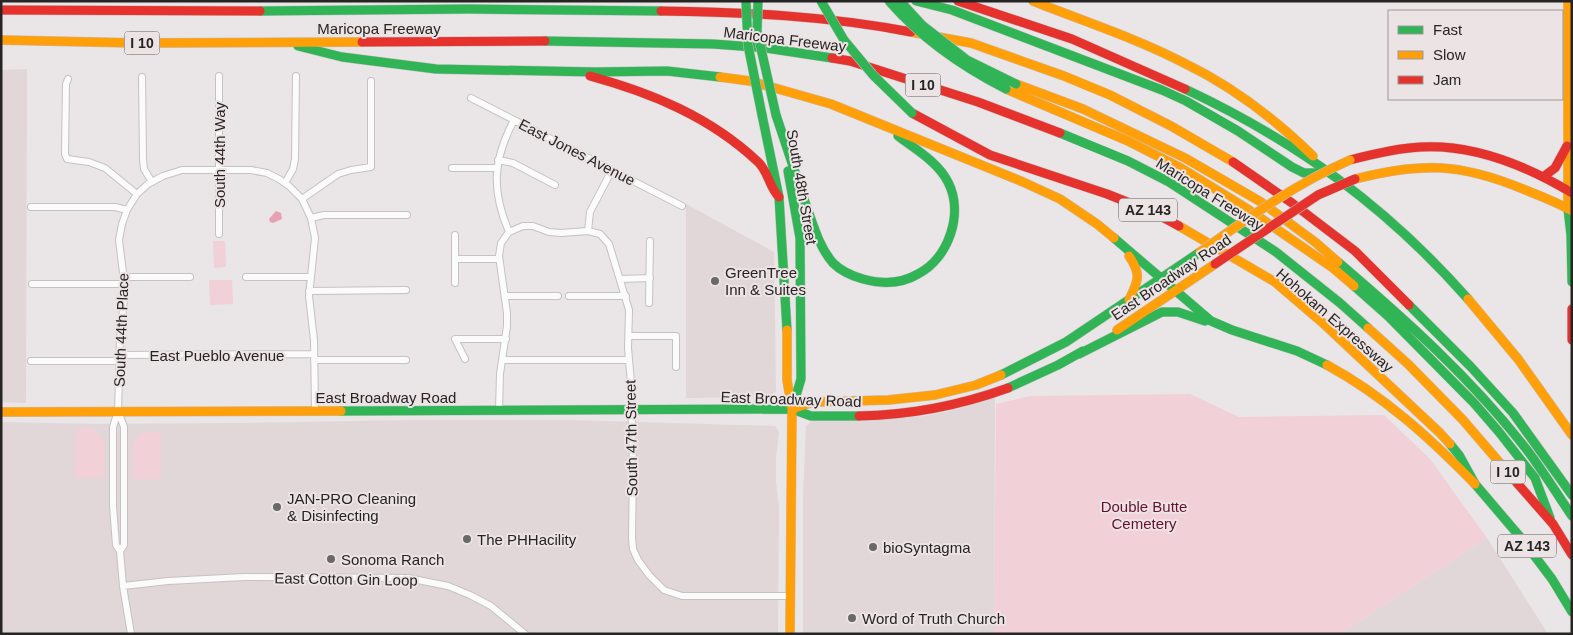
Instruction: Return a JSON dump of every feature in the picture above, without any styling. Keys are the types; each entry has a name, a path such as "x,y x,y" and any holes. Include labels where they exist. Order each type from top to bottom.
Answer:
{"main road":[{"path":"468,8 493,1"},
{"name":"South 48th Street","path":"746,1 746,29 751,64 779,197 787,330 787,380 792,409 790,634"},
{"name":"South 48th Street","path":"758,1 756,31 776,115 800,238 801,379 792,409"},
{"name":"Hohokam Expressway","path":"821,1 850,47 873,75 912,113 990,155 1108,194 1155,213 1195,234 1275,282 1324,324 1440,433 1459,455 1475,484 1552,579 1572,612"},
{"path":"889,1 911,25 938,49 971,72 1006,90 1128,141 1181,168 1246,208 1333,268 1389,316 1499,432 1535,478 1553,524"},
{"path":"900,1 922,25 967,60 1016,84 1083,109 1185,158 1261,202 1316,242 1407,320 1473,388 1527,450 1572,516"},
{"path":"916,1 952,10 1162,90 1186,101 1238,131 1292,167 1304,173 1322,171"},
{"path":"958,1 1073,40 1185,88 1262,129 1322,171 1358,192 1429,258 1485,318 1519,360 1572,435"},
{"path":"1033,1 1186,64 1256,107 1297,139 1322,171"},
{"path":"1568,1 1568,143 1572,282"},
{"name":"Maricopa Freeway","path":"1,10 252,11 468,8 712,12 770,15 886,27 971,43 1064,76 1110,95 1171,126 1240,166 1292,203 1355,251 1438,333 1513,413 1572,495"},
{"name":"Maricopa Freeway","path":"1,40 137,43 590,41 766,48 850,61 978,102 1032,121 1120,158 1169,182 1276,252 1325,291 1408,364 1463,420 1553,524 1572,555"},
{"path":"282,42 342,57 436,69 667,71 750,81 831,104 1023,182 1060,199 1097,224 1162,278 1201,314 1223,327"},
{"path":"573,71 635,90 682,109 703,120 759,162 765,169 773,192 779,197"},
{"path":"776,115 819,240 834,264 853,277 880,284 906,280 925,271 941,254 951,232 954,216 954,198 947,180 936,167 888,128"},
{"path":"1543,177 1561,159 1568,143"},
{"path":"792,409 814,402 911,398 935,395 976,385 1001,375 1066,342 1322,171 1350,160 1400,148 1443,146 1462,148 1490,154 1543,177 1570,192"},
{"name":"East Broadway Road","path":"1,412 792,409 812,416 889,415 924,411 966,402 1033,379 1079,354 1318,195 1374,174 1417,166 1460,168 1503,180 1570,210"},
{"path":"1119,243 1137,267 1139,274 1138,281 1129,300"},
{"path":"1572,309 1572,340"},
{"path":"1079,354 1156,315 1170,311 1297,351 1334,368 1380,397 1411,420 1475,484"}],"street":[{"name":"South 44th Way","path":"219,76 219,234"},
{"path":"285,183 296,159 296,76"},
{"path":"142,77 143,159 144,169 152,182"},
{"path":"68,79 66,84 65,154 67,159 89,162 105,168 137,194"},
{"path":"314,410 314,357 309,291 316,242 311,218 302,199 338,174 371,167 371,81"},
{"name":"East Jones Avenue","path":"471,98 682,206"},
{"path":"509,232 498,201 497,168 504,141 514,120"},
{"path":"498,160 513,164 555,185"},
{"path":"452,168 497,168"},
{"name":"South 44th Place","path":"131,634 123,586 120,551 116,545 113,506 113,427 118,411 119,358 125,280 120,240 122,224 127,210 137,194 152,182 182,170 257,171 274,176 285,183 302,199"},
{"path":"500,410 500,382 507,319 499,259 501,243 509,232 526,225 557,233 588,231 590,212 612,170"},
{"path":"31,207 115,207 127,210"},
{"path":"311,218 324,215 407,215"},
{"name":"South 47th Street","path":"588,231 597,232 607,241 626,296 629,315 633,468 632,543 638,560 649,576 664,590 682,596 791,596"},
{"path":"455,236 455,283"},
{"path":"649,303 650,241"},
{"path":"455,259 499,259"},
{"path":"32,284 190,277"},
{"path":"246,277 311,277"},
{"path":"620,278 650,278"},
{"path":"309,291 406,290"},
{"path":"505,296 558,296"},
{"path":"569,296 626,296"},
{"path":"629,336 676,336 676,367"},
{"path":"465,359 455,339 506,339"},
{"name":"East Pueblo Avenue","path":"31,361 119,358 314,357 406,360"},
{"path":"502,360 629,360"},
{"name":"South 44th Place","path":"118,411 124,427 124,545 120,551"},
{"name":"East Cotton Gin Loop","path":"123,586 178,580 250,577 408,578 448,586 470,595 491,606 525,634"}],"shaded area":[{"path":"27,69 26,403 1,402 1,70"},
{"path":"686,204 774,252 776,391 769,397 686,398"},
{"path":"276,211 281,213 282,219 273,223 270,222 269,219"},
{"path":"995,398 994,634 803,634 803,495 806,426 812,421 879,420 925,416"},
{"path":"570,420 775,426 779,432 776,458 776,483 779,506 778,634 1,634 1,422 98,424"},
{"path":"1487,538 1548,634 1340,634"}],"green space":[{"path":"213,241 225,241 226,267 214,268"},
{"path":"209,280 232,280 233,304 210,305"},
{"name":"Double Butte Cemetery","path":"1190,394 1239,417 1384,415 1430,459 1487,538 1340,634 994,634 996,404 1030,396"},
{"path":"76,428 94,428 94,433 104,440 104,478 75,478"},
{"path":"144,432 161,432 161,479 132,479 133,440 136,440"}],"traffic: fast":[{"path":"746,1 748,45 762,115"},
{"path":"758,1 757,31 776,115"},
{"path":"821,1 844,40 873,75 912,113"},
{"path":"889,1 915,28 943,51 973,71 1006,89"},
{"path":"900,1 922,25 967,60 1016,84"},
{"path":"916,1 952,10 1162,90 1186,101 1238,131 1292,167 1304,173 1319,173"},
{"path":"260,11 468,9 661,11"},
{"path":"545,41 713,44 766,48 832,58"},
{"path":"298,46 342,57 436,69 595,72 667,71 720,77"},
{"path":"1185,89 1265,131 1337,179 1372,205 1405,234 1468,299"},
{"path":"762,115 779,197 787,330"},
{"path":"776,115 811,220 824,250 833,263 847,273 870,281 891,282 905,280 929,267 945,246 951,234 954,221 953,194 944,175 926,156 898,136"},
{"path":"1060,133 1128,161 1169,182 1276,252 1368,328"},
{"path":"788,171 800,238 801,379 792,409"},
{"path":"1568,209 1571,235 1572,282"},
{"path":"1114,238 1211,321 1232,330 1297,351 1327,365"},
{"path":"1001,375 1066,342 1200,252"},
{"path":"1338,262 1388,305 1461,374 1527,450 1572,516"},
{"path":"1354,286 1389,317 1474,403 1499,432 1535,478 1550,518"},
{"path":"1409,305 1471,367 1513,413 1572,495"},
{"path":"1079,354 1162,312 1178,312 1205,321"},
{"path":"1008,388 1083,351"},
{"path":"341,411 792,409 811,416 859,416"},
{"path":"1450,444 1459,455 1475,484 1521,538 1552,579 1572,612"}],"traffic: slow":[{"path":"1033,1 1109,30 1166,54 1202,72 1268,116 1313,156"},
{"path":"1568,1 1568,209"},
{"path":"911,32 971,43 1064,76 1110,95 1171,126 1233,162"},
{"path":"1,40 137,43 362,42"},
{"path":"720,77 750,81 831,104 1023,182 1060,199 1114,238"},
{"path":"1016,84 1083,109 1185,158 1261,202 1315,242 1338,262"},
{"path":"1006,89 1128,141 1181,168 1246,208 1333,268 1354,286"},
{"path":"1200,252 1291,191 1350,160"},
{"path":"1355,179 1379,173 1421,168 1460,170 1500,180 1548,199 1572,211"},
{"path":"1179,226 1275,282 1324,324 1450,444"},
{"path":"1129,256 1137,273 1135,288 1129,300"},
{"path":"1117,330 1215,264"},
{"path":"1468,299 1518,359 1572,435"},
{"path":"1368,328 1408,364 1463,420 1517,483"},
{"path":"787,330 787,380 792,409 790,634"},
{"path":"1327,365 1368,390 1406,419 1475,484"},
{"path":"792,409 813,402 888,400 935,395 976,385 1001,375"},
{"path":"1,412 341,411"}],"traffic: jam":[{"path":"958,1 1072,39 1185,89"},
{"path":"1,10 260,11"},
{"path":"661,11 724,12 786,16 849,22 911,32"},
{"path":"362,42 545,41"},
{"path":"832,58 850,61 978,102 1060,133"},
{"path":"590,76 636,90 700,119 739,145 761,165 779,197"},
{"path":"912,113 990,155 1107,194 1155,213 1179,226"},
{"path":"1543,177 1555,168 1567,146"},
{"path":"1350,160 1385,152 1421,147 1461,149 1481,153 1519,166 1572,193"},
{"path":"1233,162 1292,203 1355,251 1409,305"},
{"path":"1215,264 1318,195 1355,179"},
{"path":"1572,309 1572,340"},
{"path":"859,416 897,414 935,408 1008,388"},
{"path":"1517,483 1553,524 1572,555"}],"place":[{"name":"GreenTree Inn & Suites","path":"715,281"},
{"name":"JAN-PRO Cleaning & Disinfecting","path":"277,507"},
{"name":"The PHHacility","path":"467,539"},
{"name":"bioSyntagma","path":"873,547"},
{"name":"Sonoma Ranch","path":"331,559"},
{"name":"Word of Truth Church","path":"852,618"}]}
